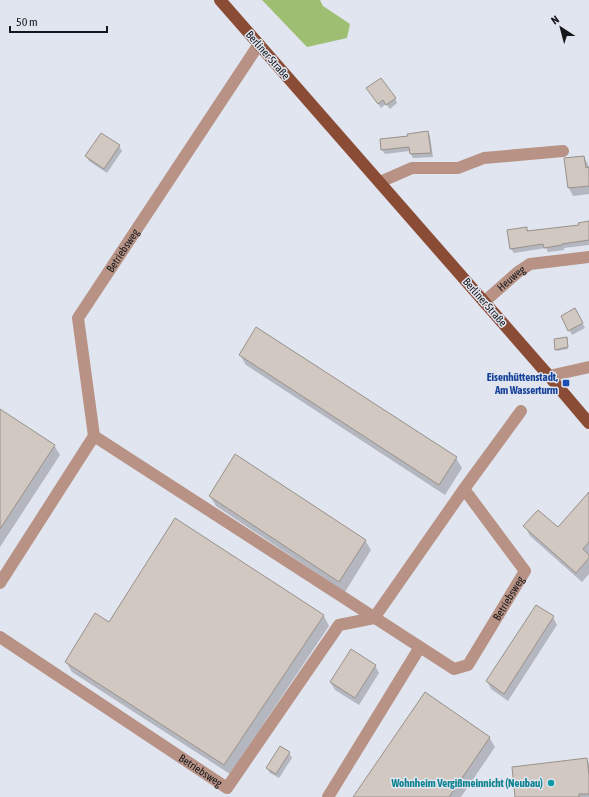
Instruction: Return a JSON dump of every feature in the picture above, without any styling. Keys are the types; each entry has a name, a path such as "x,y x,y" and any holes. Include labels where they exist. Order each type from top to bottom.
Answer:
{"main road":[{"name":"Berliner Straße","path":"220,0 589,423"}],"street":[{"name":"Betriebsweg","path":"259,44 78,318 94,436 454,669 468,665 525,572 464,489"},
{"path":"380,182 412,168 458,168 484,158 563,151"},
{"name":"Heuweg","path":"484,302 518,272 530,264 589,257"},
{"path":"549,376 589,367"},
{"path":"374,618 520,411"},
{"path":"0,583 94,436"},
{"name":"Betriebsweg","path":"0,637 227,788 339,625 374,618"},
{"path":"328,797 420,647"}],"green space":[{"path":"262,0 320,0 323,6 350,24 347,38 307,47"}],"building":[{"path":"381,78 396,98 386,105 383,100 378,104 366,88"},
{"path":"428,131 431,153 410,154 409,147 381,150 380,139 408,136 407,134"},
{"path":"101,133 120,145 104,169 85,156"},
{"path":"584,156 586,168 589,167 589,186 568,188 564,158"},
{"path":"589,221 589,240 544,248 543,244 510,249 507,230 527,227 527,231 579,225 578,223"},
{"path":"575,308 583,323 568,331 561,316"},
{"path":"256,327 457,457 439,485 239,355"},
{"path":"567,337 568,347 555,350 554,339"},
{"path":"0,409 55,445 0,529"},
{"path":"235,454 366,540 339,582 209,496"},
{"path":"589,492 589,542 583,549 589,555 589,558 576,573 523,526 538,510 558,527"},
{"path":"175,518 324,615 224,765 65,662 95,613 109,622"},
{"path":"536,605 554,616 504,694 486,681"},
{"path":"351,649 376,665 355,698 330,682"},
{"path":"425,692 490,737 449,797 353,797"},
{"path":"280,746 290,752 276,774 266,768"},
{"name":"Wohnheim Vergißmeinnicht (Neubau)","path":"587,758 589,794 579,794 579,797 515,797 512,767"}],"place":[{"name":"Eisenhüttenstadt, Am Wasserturm","path":"566,383"},
{"name":"Wohnheim Vergißmeinnicht (Neubau)","path":"551,783"}]}
